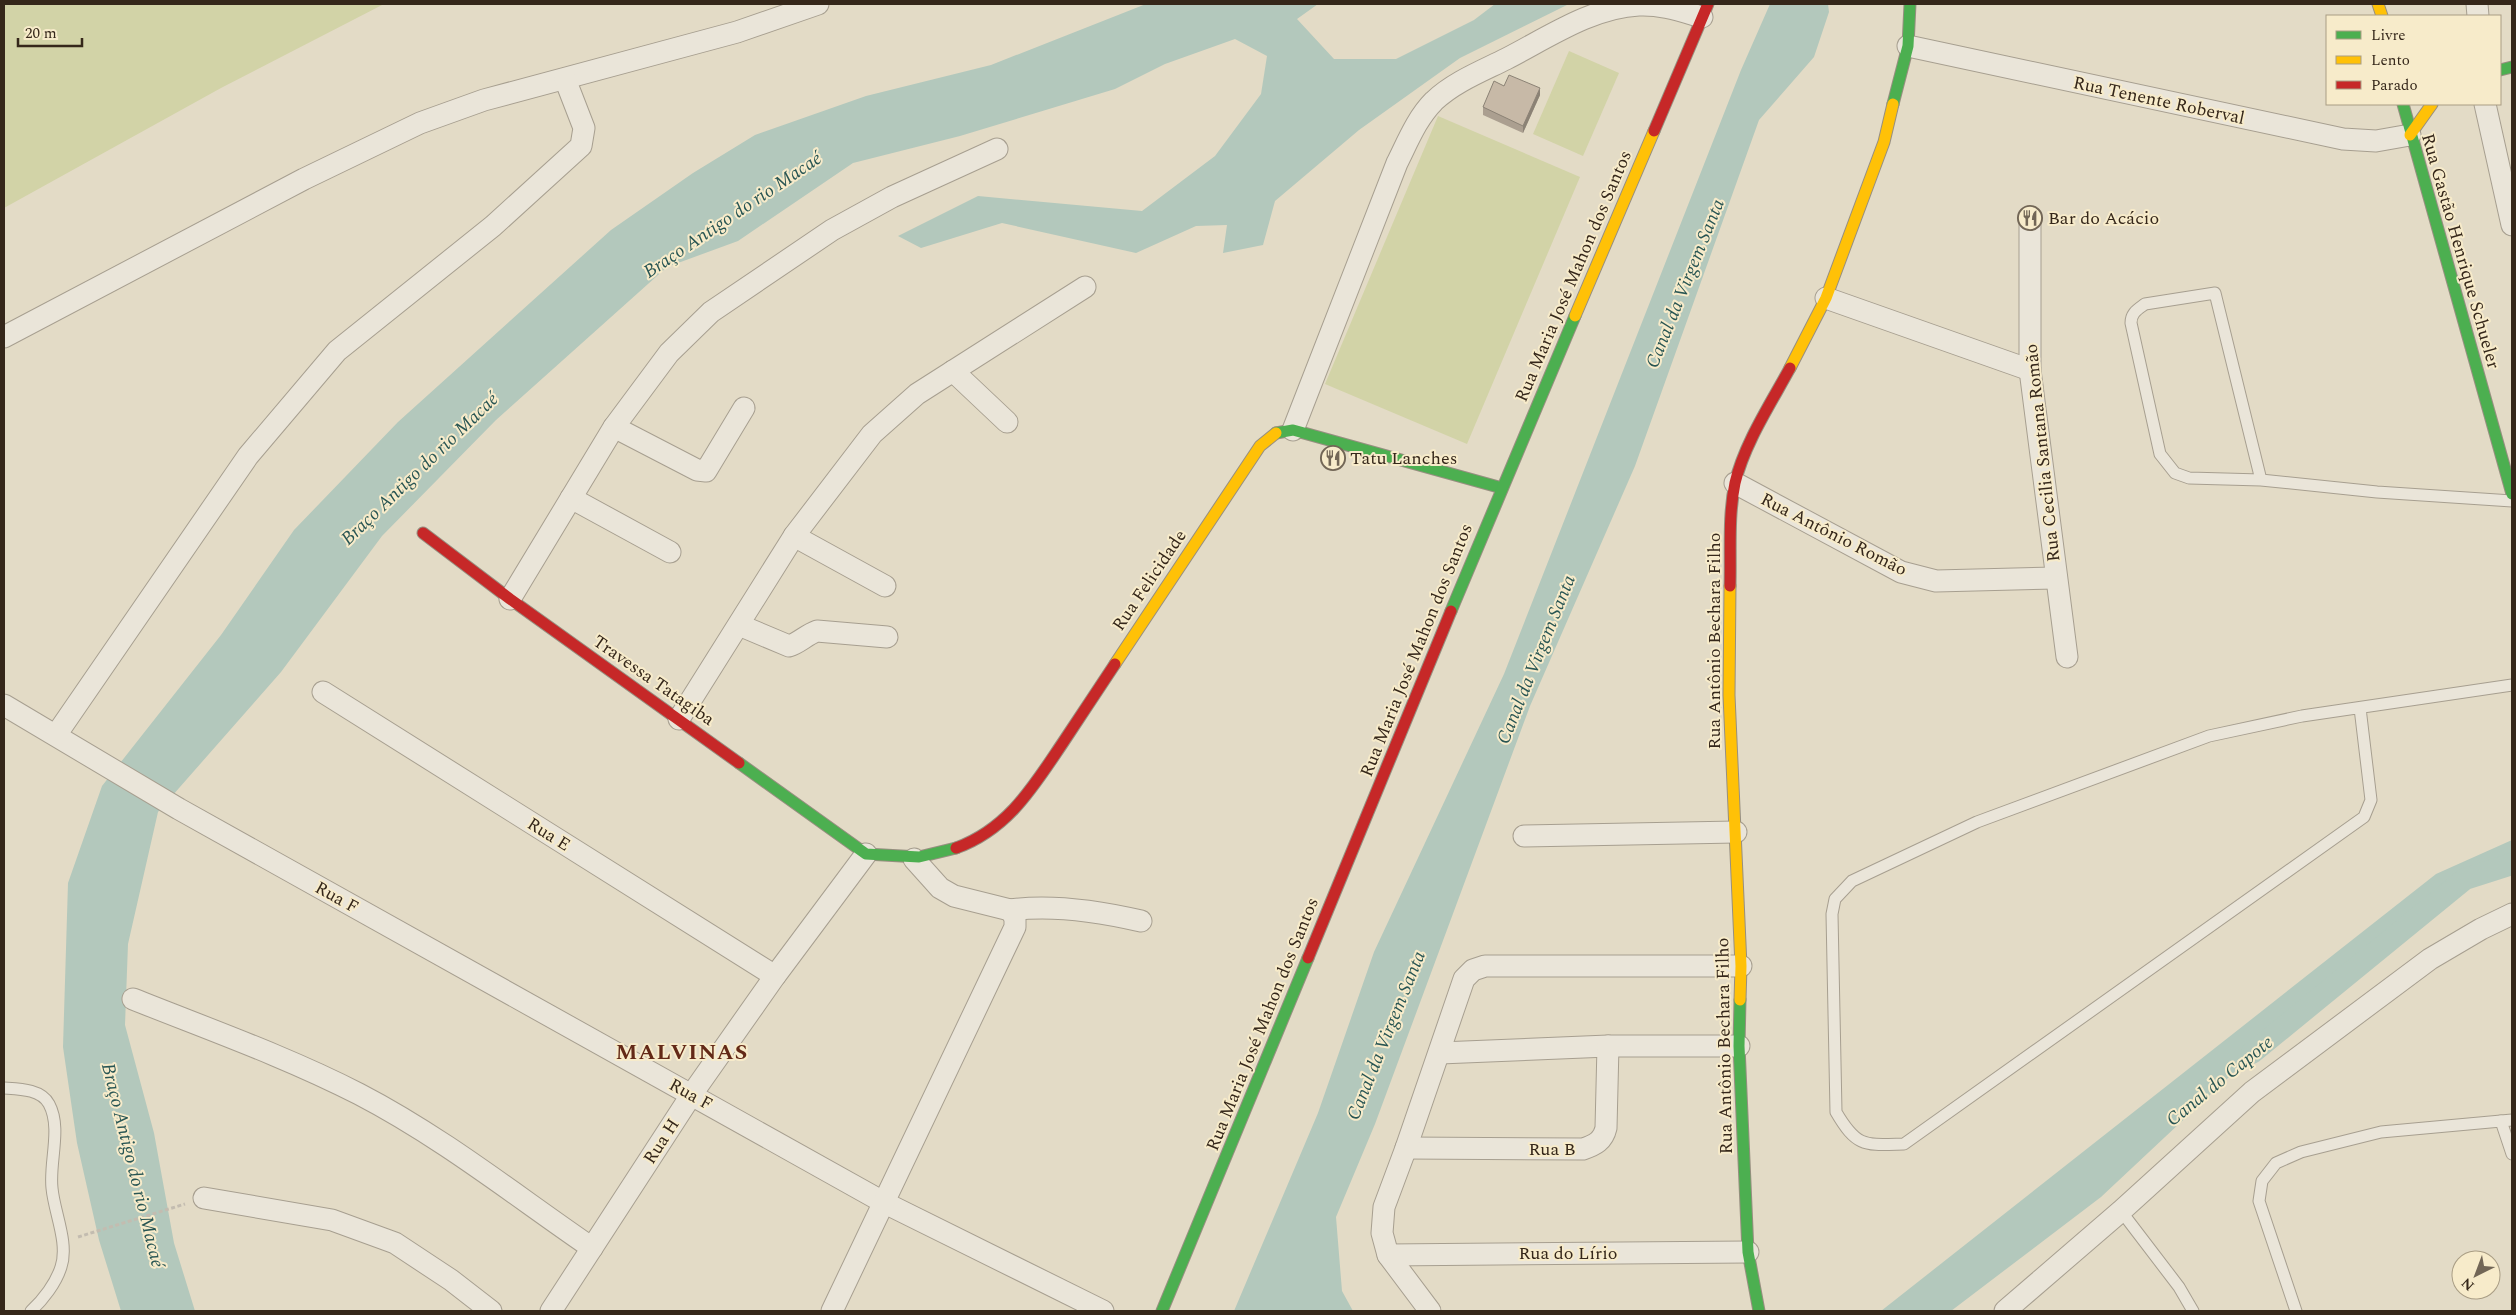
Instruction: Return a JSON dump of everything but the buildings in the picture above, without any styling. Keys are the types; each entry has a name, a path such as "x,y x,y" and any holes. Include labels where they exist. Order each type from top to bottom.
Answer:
{"street":[{"path":"4,338 304,179 420,123 484,100 737,32 818,4"},
{"name":"Rua Antônio Bechara Filho","path":"1759,1311 1748,1252 1740,1046 1741,966 1729,695 1731,515 1735,483 1742,460 1826,298 1884,142 1908,46 1910,4"},
{"path":"1502,488 1293,430 1397,163 1415,127 1435,101 1460,82 1574,24 1615,8 1639,5 1705,11"},
{"name":"Rua Maria José Mahon dos Santos","path":"1162,1311 1502,488 1705,11"},
{"name":"Rua Tenente Roberval","path":"1908,46 2343,138 2376,141 2410,135"},
{"path":"56,735 248,456 337,350 494,226 581,146 584,128 565,78"},
{"name":"Rua Gastão Henrique Schueler","path":"2403,105 2410,135 2512,494"},
{"path":"2410,135 2431,105"},
{"path":"2485,105 2512,225"},
{"path":"510,599 614,427 669,353 711,312 832,230 892,197 997,149"},
{"name":"Rua Cecilia Santana Romão","path":"2030,218 2030,370 2055,578 2067,656"},
{"path":"679,719 794,536 872,434 917,394 1085,287"},
{"path":"1826,298 2030,370"},
{"path":"953,371 1007,422"},
{"path":"614,427 697,470 706,471 744,408"},
{"name":"Rua Felicidade","path":"866,854 914,859 946,852 975,841 1000,825 1026,798 1260,446 1274,433 1293,430"},
{"name":"Rua Antônio Romão","path":"1735,483 1901,572 1936,580 2055,578"},
{"path":"571,498 670,552"},
{"name":"Travessa Tatagiba","path":"424,533 510,599 866,854"},
{"path":"794,536 885,586"},
{"path":"738,625 789,646 796,644 807,634 817,631 887,637"},
{"name":"Rua E","path":"323,692 776,976"},
{"name":"Rua F","path":"4,704 179,809 883,1202 1103,1311"},
{"path":"1524,836 1736,832"},
{"name":"Rua H","path":"550,1311 692,1094 866,854"},
{"path":"914,859 940,888 954,896 1010,910 1030,907 1098,912 1141,921"},
{"path":"832,1311 1015,927 1015,918 1010,910"},
{"path":"2005,1311 2121,1211 2252,1092 2430,960 2481,929 2512,914"},
{"path":"1430,1311 1388,1255 1382,1233 1384,1207 1440,1052 1464,979 1473,970 1485,966 1741,966"},
{"path":"133,999 360,1094 436,1140 592,1248"},
{"path":"1440,1052 1608,1046 1740,1046"},
{"name":"Rua B","path":"1406,1148 1583,1149 1593,1146 1604,1137 1606,1128 1608,1046"},
{"path":"204,1198 332,1220 395,1243 451,1280 491,1311"},
{"name":"Rua do Lírio","path":"1388,1255 1748,1252"}],"lane":[{"path":"2261,480 2216,293 2145,304 2131,316 2131,323 2160,454 2175,473 2189,478 2261,480 2377,492 2512,500"},
{"path":"2360,708 2371,800 2364,817 1904,1144 1869,1145 1849,1134 1836,1112 1832,914 1835,899 1852,881 1977,822 2209,736 2302,716 2512,685"},
{"path":"4,1088 38,1094 49,1104 54,1117 52,1187 62,1242 62,1266 49,1290 31,1311"},
{"path":"2296,1311 2260,1201 2262,1181 2276,1163 2301,1152 2381,1132 2507,1120 2512,1154"},
{"path":"2121,1211 2179,1287 2193,1311"}],"path":[{"path":"62,1242 204,1198"}],"green space":[{"path":"4,4 384,4 221,88 4,208"},
{"path":"1569,51 1619,73 1583,156 1533,134"},
{"path":"1438,116 1580,177 1467,444 1325,384"}],"water":[{"name":"Braço Antigo do rio Macaé","path":"1146,4 1318,4 1297,19 1334,59 1396,59 1474,20 1495,4 1569,4 1460,58 1359,130 1275,201 1263,245 1223,253 1227,225 1196,226 1136,253 1002,223 921,248 898,236 978,196 1142,211 1215,156 1261,94 1267,56 1235,39 1165,64 1115,89 960,136 853,163 738,241 667,267 496,420 382,536 281,672 158,812 128,944 125,1025 154,1133 174,1243 195,1311 121,1311 99,1240 77,1143 63,1047 68,883 102,786 221,635 294,530 398,422 611,230 693,173 755,135 866,96 991,65"},
{"name":"Canal da Virgem Santa","path":"1770,4 1828,4 1829,12 1814,57 1759,120 1635,466 1530,706 1375,1124 1336,1217 1342,1291 1353,1311 1234,1311 1318,1113 1374,952 1504,674 1741,70"},
{"path":"2512,840 2512,868 2444,894 2290,1020 2101,1197 1951,1311 1881,1311 2436,874"}],"waterway":[{"name":"Canal do Capote","path":"2252,1053 2465,879 2512,864"}],"traffic: fast":[{"path":"1893,104 1908,46 1910,4"},
{"path":"2501,70 2512,67"},
{"path":"2403,105 2512,494"},
{"path":"1451,611 1575,316"},
{"path":"1276,433 1293,430 1502,488"},
{"path":"739,763 866,854 919,857 956,848"},
{"path":"1162,1311 1308,958"},
{"path":"1740,1000 1739,1046 1748,1252 1759,1311"}],"traffic: slow":[{"path":"2378,4 2382,15"},
{"path":"1790,368 1826,298 1884,142 1893,104"},
{"path":"2410,135 2431,105"},
{"path":"1575,316 1654,131"},
{"path":"1115,664 1260,446 1276,433"},
{"path":"1730,586 1729,695 1741,966 1740,1000"}],"traffic: jam":[{"path":"1654,131 1708,4"},
{"path":"1730,586 1731,521 1733,496 1739,468 1751,439 1790,368"},
{"path":"423,533 510,599 739,763"},
{"path":"1308,958 1451,611"},
{"path":"956,848 990,830 1018,805 1041,776 1115,664"}],"place":[{"name":"Bar do Acácio","path":"2030,218"},
{"name":"Tatu Lanches","path":"1333,458"}],"district":[{"name":"MALVINAS","path":"682,1051"}]}
